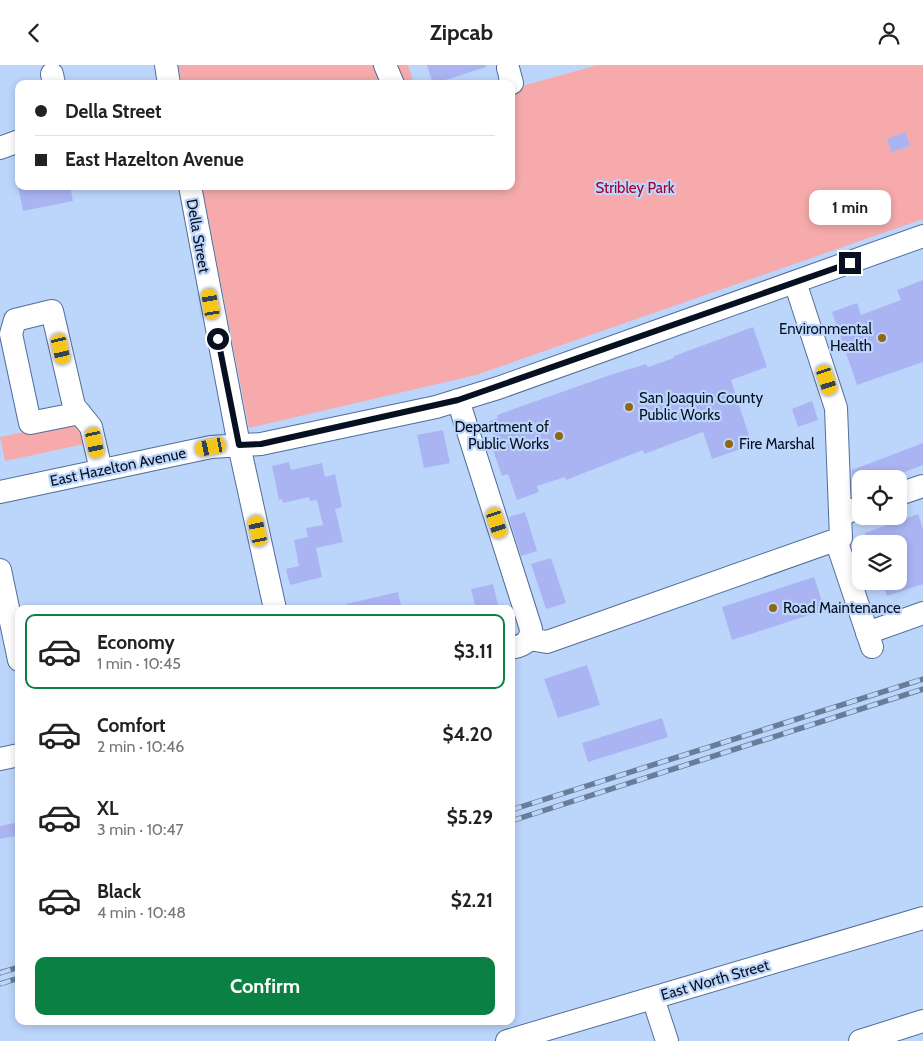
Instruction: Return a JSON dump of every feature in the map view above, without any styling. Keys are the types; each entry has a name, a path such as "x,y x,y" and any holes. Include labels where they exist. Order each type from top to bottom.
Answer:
{"street":[{"path":"166,65 169,80"},
{"path":"386,65 392,80"},
{"path":"0,149 15,143"},
{"name":"Della Street","path":"191,190 239,445 274,605"},
{"name":"East Hazelton Avenue","path":"0,492 211,447 261,444 458,400 923,237"},
{"path":"520,643 548,642 841,538 836,408 795,282"},
{"path":"80,413 30,423 11,334 15,320 52,311 74,406 80,413 92,427 100,470"},
{"path":"458,400 531,629 520,643"},
{"path":"907,491 923,486"},
{"path":"840,515 852,510"},
{"path":"836,540 869,640 923,613"},
{"path":"0,570 15,641"},
{"path":"0,759 15,756"},
{"name":"East Worth Street","path":"507,1041 923,918"},
{"path":"653,998 667,1041"},
{"path":"860,1041 923,1021"}],"green space":[{"path":"178,65 408,65 413,80 181,80"},
{"name":"Stribley Park","path":"598,65 923,65 923,219 476,375 249,428 203,190 515,190 515,88"},
{"path":"84,419 89,443 5,461 0,437"}],"building":[{"path":"427,65 486,65 486,67 445,80 432,80"},
{"path":"906,132 910,146 891,152 887,139"},
{"path":"19,190 71,190 73,201 23,211"},
{"name":"Environmental Health","path":"923,280 923,362 857,385 832,312 857,303 861,315 901,300 897,290"},
{"name":"San Joaquin County Public Works","path":"753,327 767,367 731,380 752,445 712,459 703,432 644,454 643,450 566,480 565,477 537,486 539,492 517,500 508,474 502,476 491,444 496,442 489,421 498,418 497,415 610,375 646,364 648,367"},
{"path":"812,401 818,420 798,427 792,409"},
{"path":"443,430 450,463 424,468 417,435"},
{"path":"923,443 923,465 907,471 852,470"},
{"path":"289,462 291,470 322,463 325,477 335,474 342,507 335,509 343,542 316,548 322,577 290,585 286,569 299,566 294,540 308,537 306,528 323,525 317,500 310,501 309,497 283,503 282,499 279,500 272,466"},
{"path":"525,512 537,551 521,556 509,517"},
{"path":"918,514 923,529 923,584 907,589 907,535 866,535 865,533 887,525 907,525 907,518"},
{"path":"551,558 566,603 546,609 531,564"},
{"name":"Road Maintenance","path":"814,577 825,610 732,640 722,607"},
{"path":"493,584 498,605 475,605 471,589"},
{"path":"885,590 905,590 887,596"},
{"path":"398,592 401,605 346,605"},
{"path":"587,665 600,705 558,718 544,679"},
{"path":"662,718 668,737 588,762 582,743"},
{"path":"15,823 15,836 0,839 0,826"}],"railway":[{"path":"515,809 923,679"},
{"path":"515,820 923,689"},
{"path":"0,973 15,968"},
{"path":"0,984 15,979"}],"place":[{"name":"Environmental Health","path":"882,338"},
{"name":"San Joaquin County Public Works","path":"629,407"},
{"name":"Department of Public Works","path":"559,436"},
{"name":"Fire Marshal","path":"729,444"},
{"name":"Road Maintenance","path":"773,608"}],"route":[{"path":"218,339 239,445 261,444 436,407 850,263"}]}
